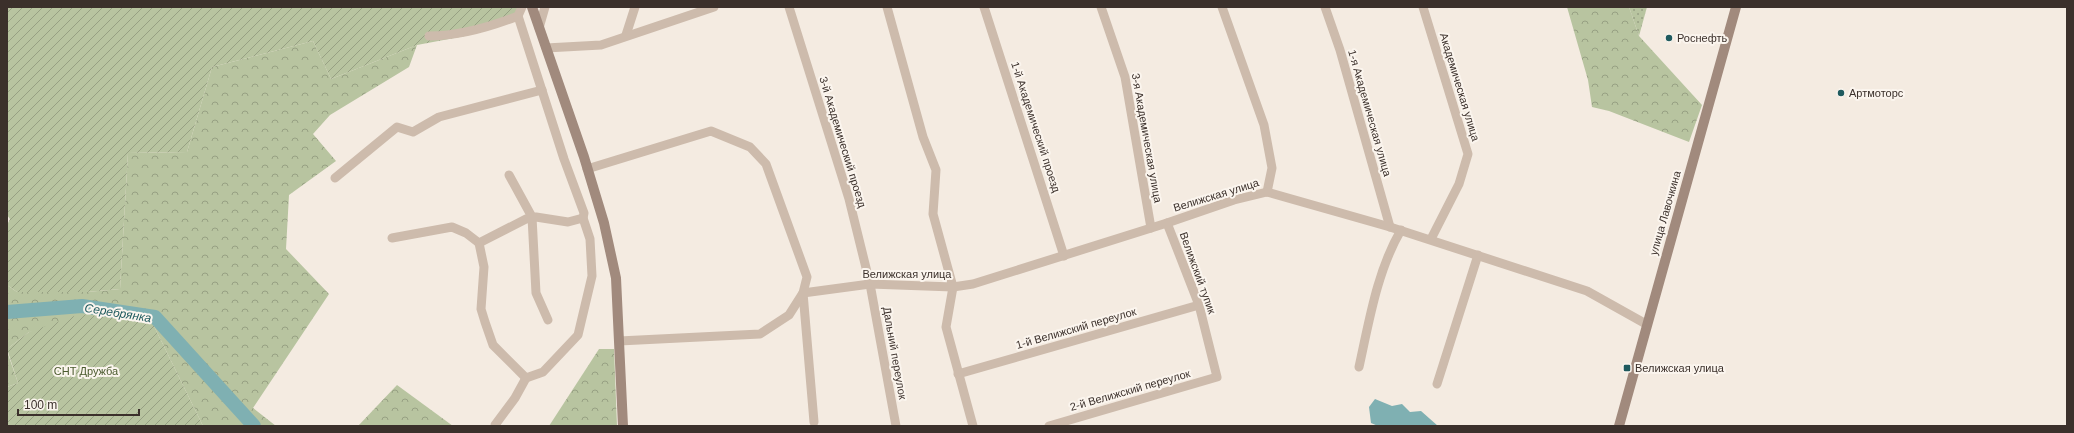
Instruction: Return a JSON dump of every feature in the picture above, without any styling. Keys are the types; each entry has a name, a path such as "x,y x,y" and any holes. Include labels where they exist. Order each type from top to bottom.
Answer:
{"street":[{"path":"495,425 515,398 526,378 543,372 578,335 592,276 590,238 583,218 584,213 564,159 518,16 522,7"},
{"path":"532,7 588,169 604,223 616,278 622,426"},
{"path":"539,28 545,7"},
{"path":"626,35 635,7"},
{"path":"546,48 600,44 714,7"},
{"name":"3-й Академический проезд","path":"789,7 849,199 870,284"},
{"path":"887,7 922,137 936,170 933,214 953,287 946,327 972,426"},
{"name":"1-й Академический проезд","path":"984,7 1064,256"},
{"name":"3-я Академическая улица","path":"1101,7 1125,77 1151,228"},
{"path":"1222,7 1264,126 1272,168 1267,192"},
{"name":"1-я Академическая улица","path":"1325,7 1340,50 1390,227"},
{"name":"Академическая улица","path":"1423,7 1468,154 1459,184 1431,240"},
{"name":"улица Лавочкина","path":"1619,426 1646,324 1736,7"},
{"path":"429,36 444,36 494,25 518,16"},
{"path":"335,178 397,127 412,132 439,118 542,90"},
{"path":"588,169 711,131 750,147 766,164 807,277 803,293 789,316 760,334 619,341"},
{"path":"509,175 532,218 536,293 548,320"},
{"name":"Велижская улица","path":"803,293 870,284 953,287 973,284 1167,223 1234,200 1267,192 1401,230 1587,291 1646,324"},
{"path":"479,244 526,218 568,222 583,218"},
{"name":"Велижский тупик","path":"1167,223 1199,305 1217,377"},
{"path":"392,238 452,227 466,233 479,244 484,268 481,309 493,345 526,378"},
{"path":"1358,367 1374,300 1394,242 1401,230"},
{"path":"1437,384 1478,255"},
{"name":"Дальний переулок","path":"870,284 896,426"},
{"path":"803,293 814,422"},
{"name":"1-й Велижский переулок","path":"958,374 1199,305"},
{"name":"2-й Велижский переулок","path":"1048,426 1217,377"}],"green space":[{"path":"7,7 517,7 523,19 465,36 417,45 331,79 313,41 212,67 187,152 128,153 120,289 87,292 17,292 7,285 7,225 10,219 7,215"},
{"path":"1567,7 1629,7 1639,36 1702,105 1689,142 1609,111 1592,107 1588,80"},
{"path":"1629,7 1647,7 1639,36"},
{"path":"313,41 331,79 417,45 409,67 330,115 313,134 336,161 289,195 286,249 329,294 253,408 276,426 203,426 152,322 29,332 7,349 7,285 17,292 87,292 120,289 128,153 187,152 212,67"},
{"name":"СНТ Дружба","path":"80,314 152,322 203,426 7,426 7,387 18,383 7,349 29,332"},
{"path":"599,349 614,349 617,426 549,426"},
{"path":"7,351 18,383 7,387"},
{"path":"397,385 453,426 358,426"}],"water":[{"path":"1375,399 1392,406 1402,404 1410,412 1421,411 1438,426 1378,426 1371,423 1369,407"}],"waterway":[{"name":"Серебрянка","path":"7,312 82,306 155,317 254,426"}],"place":[{"name":"Роснефть","path":"1669,38"},
{"name":"Артмоторс","path":"1841,93"},
{"name":"Велижская улица","path":"1627,368"}]}
